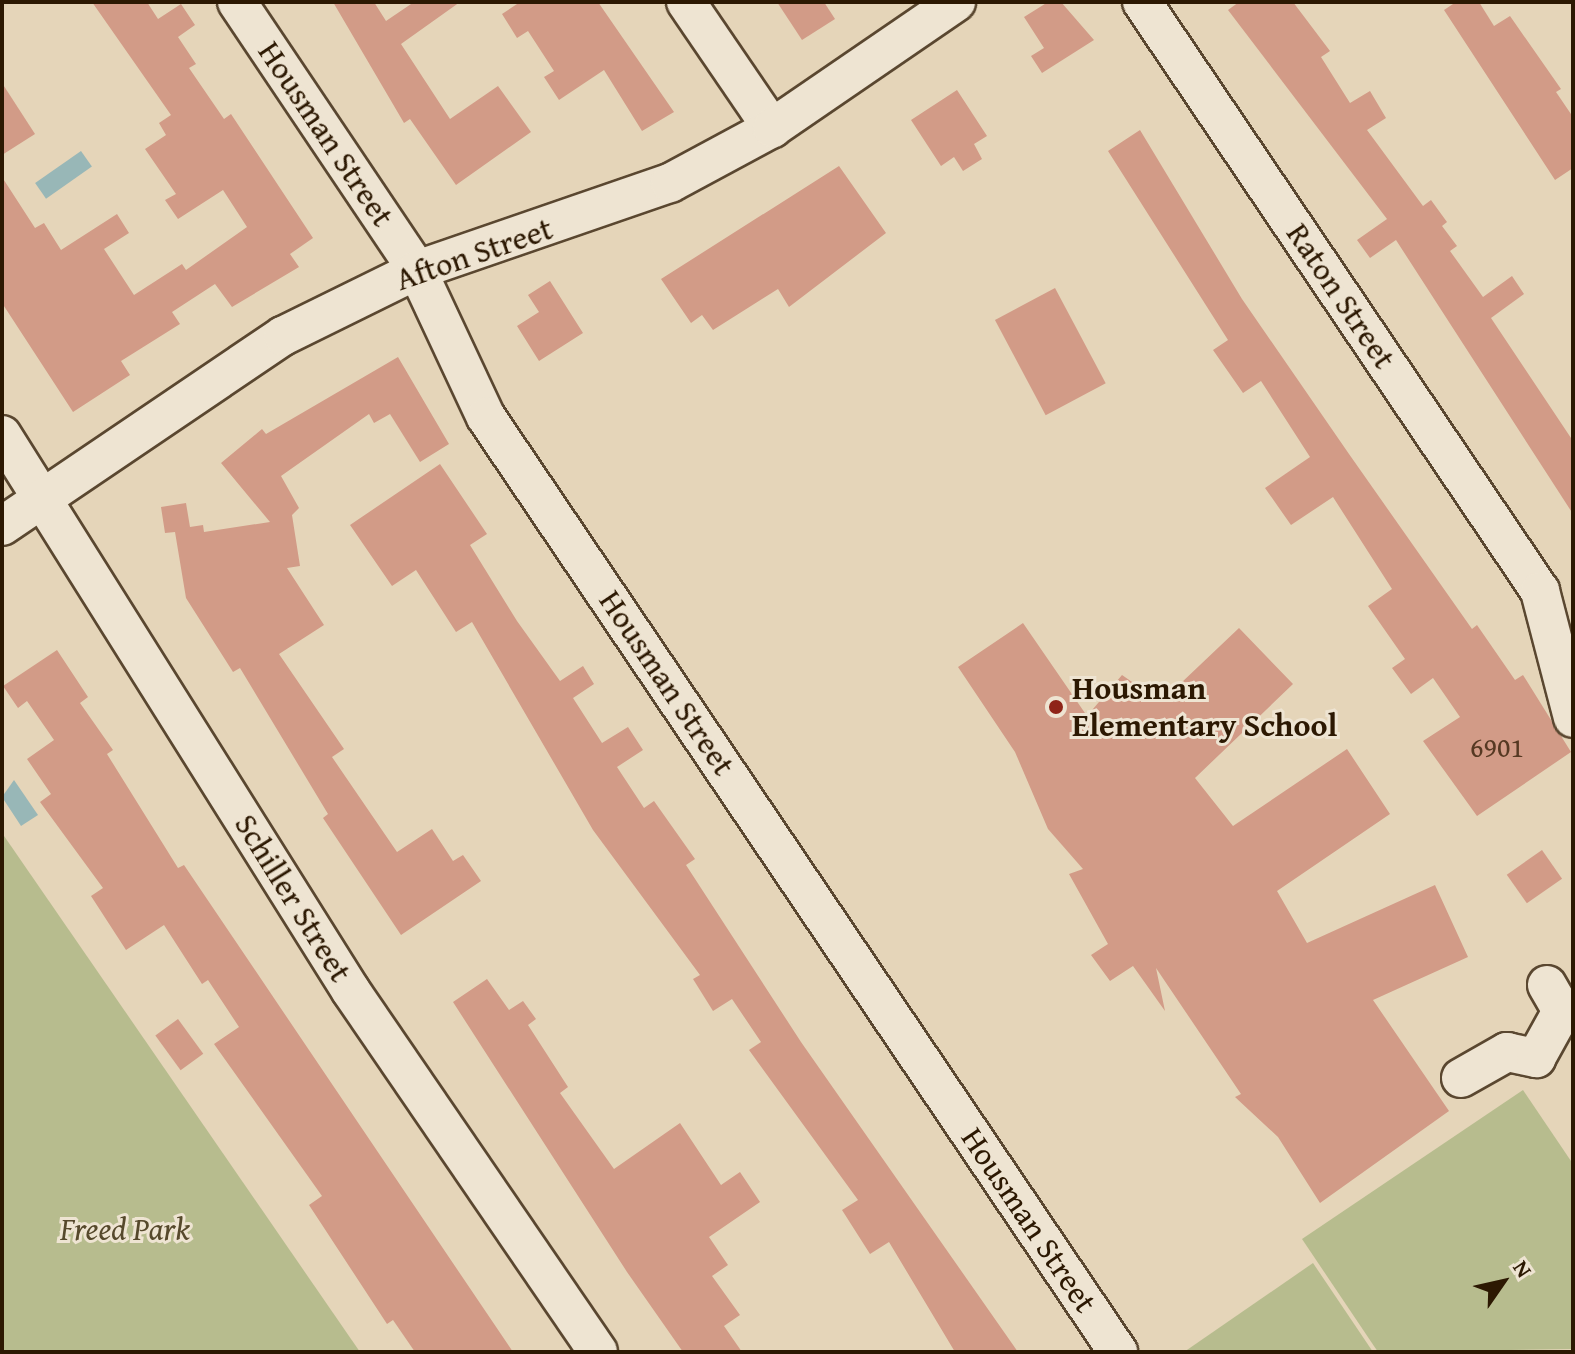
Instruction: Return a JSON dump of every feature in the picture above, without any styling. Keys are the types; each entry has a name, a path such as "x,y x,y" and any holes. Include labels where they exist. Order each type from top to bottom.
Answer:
{"street":[{"name":"Housman Street","path":"237,2 417,270 486,417 1118,1352"},
{"path":"686,2 772,128"},
{"name":"Afton Street","path":"2,526 283,336 417,270 670,183 772,128 956,2"},
{"name":"Raton Street","path":"1142,2 1540,591 1573,718"},
{"name":"Schiller Street","path":"2,435 351,991 598,1352"},
{"path":"1461,1078 1507,1052 1536,1058 1562,1011 1547,985"}],"green space":[{"name":"Freed Park","path":"2,833 360,1352 2,1352"},
{"path":"1523,1090 1573,1164 1573,1349 1378,1352 1302,1239"},
{"path":"1313,1263 1373,1352 1184,1352"}],"water":[{"path":"81,151 92,167 46,199 35,183"},
{"path":"14,780 38,815 21,826 2,797"}],"building":[{"path":"92,2 147,2 158,19 181,4 195,25 178,37 196,64 189,68 224,119 231,114 313,238 290,254 299,267 232,307 215,284 172,312 180,324 121,361 130,375 73,412 2,303 2,177 35,228 44,223 61,250 117,214 129,233 104,249 134,295 182,264 186,270 247,227 223,190 178,219 165,200 176,194 145,149 166,135 159,123 171,115"},
{"path":"333,2 374,2 386,21 414,2 460,2 401,44 450,119 498,86 531,132 456,185 410,119 404,123"},
{"path":"520,2 598,2 674,112 642,131 604,70 559,100 544,77 554,71 528,31 517,38 502,14"},
{"path":"777,2 824,2 835,19 802,40"},
{"path":"1048,2 1061,2 1094,40 1042,73 1031,56 1044,48 1024,17"},
{"path":"1239,2 1293,2 1330,51 1321,57 1350,103 1370,91 1386,118 1367,130 1423,206 1431,200 1447,222 1442,226 1457,246 1450,251 1483,297 1512,276 1524,294 1491,318 1573,441 1573,514 1396,240 1370,258 1357,240 1387,219 1228,10"},
{"path":"1456,2 1479,2 1494,26 1510,16 1561,89 1556,92 1573,117 1573,168 1555,180 1444,10"},
{"path":"2,83 35,134 2,155"},
{"path":"957,90 987,136 974,144 982,159 963,171 954,157 941,166 911,120"},
{"path":"1140,130 1242,299 1349,454 1472,629 1477,625 1515,680 1523,675 1571,752 1477,816 1423,741 1460,717 1433,678 1411,694 1392,668 1405,659 1368,606 1392,589 1333,497 1291,525 1265,488 1310,457 1261,381 1243,393 1213,350 1228,340 1108,151"},
{"path":"839,166 886,233 789,307 778,289 713,330 702,315 691,323 661,279"},
{"path":"550,281 583,333 539,361 517,326 539,312 528,295"},
{"path":"1055,288 1106,383 1046,415 995,320"},
{"path":"398,357 449,444 420,462 390,414 374,423 369,414 281,476 299,508 292,515 300,566 287,568 324,625 279,654 344,749 332,757 397,852 432,829 453,861 463,855 481,881 401,935 323,818 328,814 240,668 233,672 186,598 175,532 165,533 161,507 186,503 190,527 203,525 204,532 270,522 221,463 262,429 266,434"},
{"path":"440,464 487,534 470,545 517,621 560,681 583,666 594,684 573,698 602,743 628,727 643,750 617,767 644,808 654,801 695,859 686,865 801,1042 1018,1352 955,1352 889,1242 870,1254 842,1210 858,1200 749,1050 761,1042 732,999 713,1011 693,979 700,975 593,830 472,622 456,632 416,570 392,586 350,525"},
{"path":"1023,623 1087,716 1122,675 1161,702 1239,628 1293,684 1195,778 1233,826 1347,749 1390,814 1277,891 1307,943 1435,885 1468,957 1373,1000 1449,1111 1320,1203 1278,1137 1235,1097 1241,1094 1156,968 1165,1011 1133,966 1110,981 1091,955 1108,944 1069,874 1083,869 1048,829 1015,752 958,667"},
{"path":"57,650 88,697 80,703 113,750 107,754 178,868 184,865 513,1352 415,1352 393,1320 387,1324 309,1205 322,1196 214,1044 239,1027 208,980 202,984 164,925 126,950 91,896 103,888 40,802 51,794 27,759 54,740 27,701 18,708 3,686"},
{"path":"1542,850 1562,879 1527,903 1507,875"},
{"path":"487,979 509,1010 523,1001 536,1019 528,1025 568,1087 560,1093 614,1169 680,1123 721,1185 740,1172 760,1202 709,1237 728,1265 712,1276 740,1315 724,1326 742,1352 683,1352 627,1272 453,1002"},
{"path":"178,1019 203,1054 181,1070 155,1035"}],"place":[{"name":"Housman Elementary School","path":"1056,707"}]}
